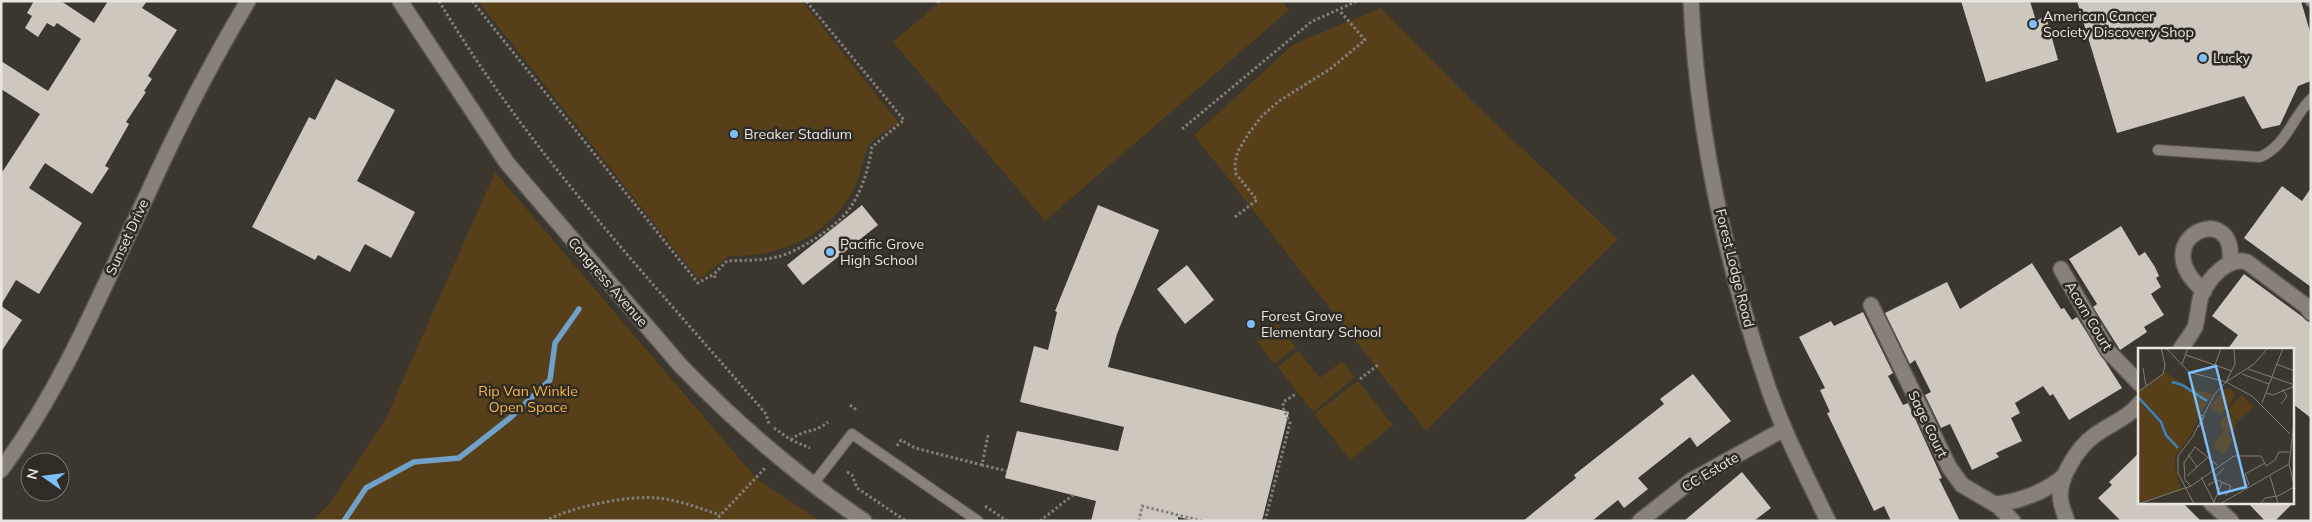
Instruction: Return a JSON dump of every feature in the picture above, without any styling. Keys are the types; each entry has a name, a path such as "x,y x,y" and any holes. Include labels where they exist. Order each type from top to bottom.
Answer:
{"street":[{"name":"Sunset Drive","path":"1,470 28,433 79,342 178,130 248,1"},
{"name":"Congress Avenue","path":"400,1 507,163 680,365 708,395 778,455 864,521"},
{"name":"Forest Lodge Road","path":"1691,1 1694,68 1735,280 1764,376 1784,429 1828,521"},
{"path":"2204,291 2186,270 2184,258 2189,238 2195,231 2202,229 2217,231 2227,240 2230,262"},
{"path":"2181,348 2195,326 2204,291 2230,262 2239,260 2254,267 2306,306 2311,313"},
{"name":"Acorn Court","path":"2061,269 2108,351 2138,382"},
{"name":"Sage Court","path":"1871,305 1949,467 1962,485 1994,504 2013,521"},
{"path":"2067,521 2060,501 2065,475 2075,458 2093,436 2137,413"},
{"name":"CC Estate","path":"1640,521 1692,480 1784,429"},
{"path":"1994,504 2012,502 2042,490 2065,475"},
{"path":"2212,504 2230,521"}],"lane":[{"path":"2158,150 2260,157 2270,152 2288,133 2311,99"},
{"path":"814,483 829,461 852,434 978,521"}],"path":[{"path":"439,1 460,37 542,152 648,280 766,414 768,424 791,440 810,448"},
{"path":"472,1 698,283 714,274 727,261 763,260 800,250 822,233 850,209 869,165 872,147 904,120 806,1"},
{"path":"1182,129 1311,22 1357,1"},
{"path":"1235,217 1257,200 1236,174 1235,163 1238,151 1262,116 1279,101 1330,69 1365,40 1339,10"},
{"path":"714,274 716,278"},
{"path":"1360,379 1378,365"},
{"path":"1265,521 1290,423 1283,408 1284,402 1296,394"},
{"path":"850,405 858,411"},
{"path":"791,440 804,431 819,430 828,422"},
{"path":"982,465 988,435"},
{"path":"897,446 901,440 915,448 1007,471"},
{"path":"715,521 778,455"},
{"path":"847,472 852,475 857,488 906,521"},
{"path":"1040,521 1073,495"},
{"path":"546,521 602,502 656,498 690,504 720,515"},
{"path":"1139,521 1142,506 1202,521"}],"green space":[{"name":"Breaker Stadium","path":"478,1 802,1 899,123 871,143 866,151 857,182 845,203 833,218 819,230 803,240 768,253 729,256 699,280"},
{"path":"941,1 1282,1 1289,10 1045,221 893,42"},
{"path":"1381,8 1476,105 1618,239 1426,431 1194,135 1294,44"},
{"name":"Rip Van Winkle Open Space","path":"495,172 756,478 820,521 312,521 330,503 386,418"},
{"path":"1278,324 1296,347 1274,364 1257,341"},
{"path":"1298,350 1320,378 1342,361 1355,377 1313,412 1278,367"},
{"path":"1358,381 1393,425 1350,460 1314,414"}],"building":[{"path":"34,1 61,1 94,23 108,1 147,1 142,8 177,30 148,76 152,79 144,91 146,92 126,122 129,124 105,166 109,168 92,194 45,163 29,188 82,223 39,294 16,280 1,305 1,174 40,114 1,89 1,61 48,91 81,39 57,23 54,27 47,23 38,37 25,28 32,16 27,13"},
{"path":"1961,1 2030,1 2036,21 2046,16 2058,60 1986,82"},
{"name":"Lucky","path":"2077,1 2301,1 2311,35 2311,81 2298,86 2280,125 2262,129 2244,96 2117,133"},
{"path":"336,79 395,110 357,181 415,212 391,258 365,244 350,272 318,255 315,260 252,227 309,117 315,120"},
{"path":"2282,186 2302,201 2311,188 2311,287 2244,238"},
{"path":"862,205 878,225 803,285 787,265"},
{"path":"1098,205 1159,230 1117,334 1108,367 1289,412 1262,521 1195,521 1178,517 1178,521 1091,521 1096,501 1005,478 1017,431 1118,451 1124,427 1020,402 1034,346 1048,350 1057,312 1055,311"},
{"path":"2121,226 2139,256 2145,252 2155,267 2159,276 2156,278 2161,287 2151,294 2164,315 2144,327 2147,332 2120,350 2093,307 2097,304 2069,259"},
{"path":"2032,263 2061,309 2064,308 2072,320 2077,317 2122,388 2069,420 2053,394 2050,396 2043,386 2015,403 2020,413 2011,418 2022,441 1996,453 1999,457 1972,470 1950,424 1941,428 1925,395 1931,392 1915,360 1910,364 1885,313 1947,282 1960,309"},
{"path":"1187,265 1214,300 1185,324 1157,289"},
{"path":"2244,274 2311,323 2311,418 2294,405 2294,348 2228,348 2238,335 2212,316"},
{"path":"1,306 22,320 1,352"},
{"path":"1863,312 1893,373 1888,376 1903,405 1908,403 1942,478 1939,479 1960,521 1891,521 1884,506 1874,511 1827,413 1830,412 1820,390 1825,388 1799,337 1831,321 1834,326"},
{"path":"1693,374 1731,421 1697,447 1690,437 1638,478 1648,489 1624,508 1618,500 1592,521 1523,521 1576,478 1574,475 1664,404 1660,399"},
{"path":"2138,454 2138,504 2184,504 2201,521 2121,521 2098,498 2112,485 2109,482"},
{"path":"1742,472 1771,508 1754,521 1684,521"},
{"path":"2249,504 2292,504 2275,521 2265,521"}],"waterway":[{"path":"344,521 366,488 414,462 459,458 510,418 550,380 555,343 579,309"}],"place":[{"name":"American Cancer Society Discovery Shop","path":"2033,24"},
{"name":"Lucky","path":"2203,58"},
{"name":"Breaker Stadium","path":"734,134"},
{"name":"Pacific Grove High School","path":"830,252"},
{"name":"Forest Grove Elementary School","path":"1251,324"}]}
